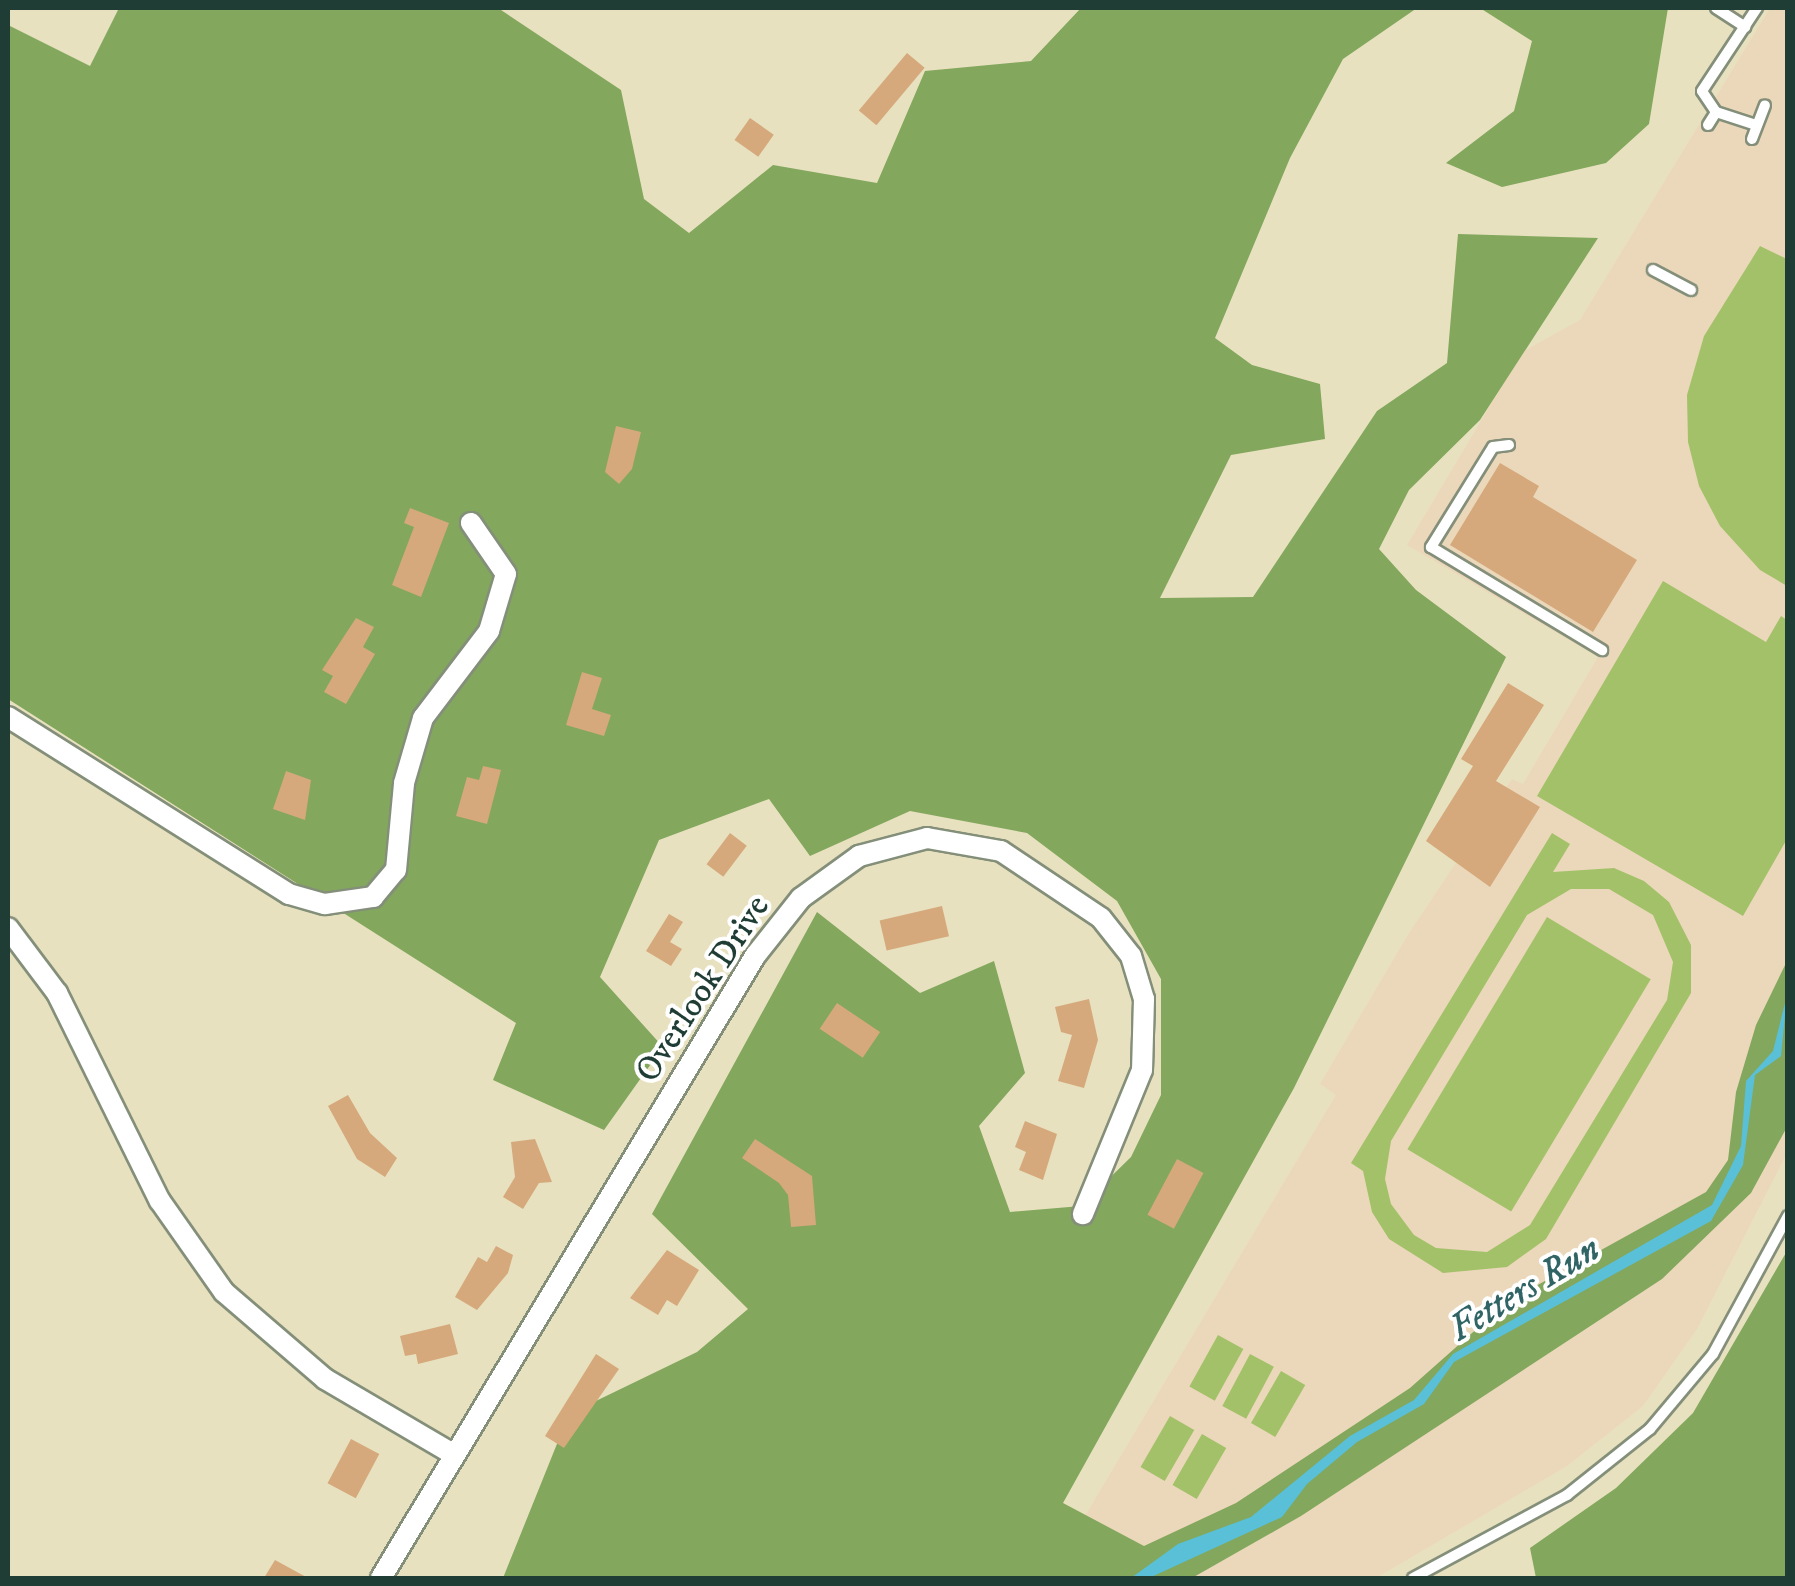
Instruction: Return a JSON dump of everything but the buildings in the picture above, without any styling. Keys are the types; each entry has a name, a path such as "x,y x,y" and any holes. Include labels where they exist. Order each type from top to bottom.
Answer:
{"street":[{"path":"8,717 289,894 325,904 373,897 396,870 404,783 423,718 480,644 506,574 471,523"},
{"name":"Overlook Drive","path":"380,1578 756,956 816,884 884,846 956,839 1001,851 1101,918 1131,956 1144,999 1142,1070 1083,1214"},
{"path":"8,928 57,993 160,1201 224,1292 325,1379 453,1454"}],"lane":[{"path":"1716,8 1746,27"},
{"path":"1756,125 1716,112 1702,91 1757,8"},
{"path":"1752,139 1764,105"},
{"path":"1708,125 1716,112"},
{"path":"1653,270 1691,290"},
{"path":"1509,445 1493,447 1431,546 1602,650"},
{"path":"1413,1578 1567,1495 1640,1439 1713,1354 1788,1216"}],"shaded area":[{"path":"1770,8 1787,8 1787,1153 1697,1329 1643,1406 1567,1466 1376,1578 1048,1578 1336,1095 1320,1084 1409,933 1512,779 1523,784 1598,657 1407,545 1522,352 1580,320"}],"green space":[{"path":"119,8 498,8 621,90 644,199 689,233 773,165 877,183 925,71 1031,61 1081,8 1417,8 1343,59 1290,158 1215,338 1252,365 1320,384 1325,439 1231,455 1160,598 1253,597 1377,411 1447,363 1458,234 1598,238 1480,420 1409,490 1379,549 1416,590 1506,657 1294,1088 1063,1503 1144,1546 1236,1503 1410,1388 1507,1302 1706,1192 1728,1160 1736,1092 1756,1025 1787,961 1787,1127 1751,1193 1662,1279 1301,1516 1192,1578 503,1578 569,1414 697,1352 748,1309 652,1214 817,912 920,993 994,961 1025,1073 979,1126 1010,1212 1081,1206 1131,1157 1161,1095 1161,979 1117,901 1027,833 910,811 810,856 769,799 659,840 600,977 663,1047 604,1130 493,1080 516,1023 8,699 8,25 90,66"},
{"path":"1480,8 1668,8 1649,124 1606,163 1502,187 1446,163 1514,111 1532,41"},
{"path":"1760,246 1787,259 1787,586 1760,570 1720,526 1699,486 1688,442 1687,395 1704,336"},
{"path":"1663,581 1766,642 1781,616 1787,620 1787,839 1743,916 1537,796"},
{"path":"1552,833 1570,844 1553,872 1614,868 1644,881 1669,902 1691,945 1691,993 1546,1239 1507,1267 1443,1273 1389,1239 1372,1212 1363,1171 1351,1163","holes":["1571,889 1609,889 1653,915 1673,962 1667,1000 1530,1225 1487,1252 1436,1248 1414,1235 1391,1204 1385,1179 1391,1141 1527,915"]},
{"path":"1547,917 1651,979 1511,1212 1407,1149"},
{"path":"1787,1251 1787,1578 1536,1578 1530,1548 1616,1488 1693,1413"},
{"path":"1218,1335 1243,1349 1215,1401 1189,1387"},
{"path":"1250,1354 1274,1367 1246,1419 1222,1406"},
{"path":"1281,1371 1305,1385 1275,1437 1251,1423"},
{"path":"1170,1416 1194,1430 1165,1481 1140,1467"},
{"path":"1202,1434 1226,1448 1197,1499 1172,1485"}],"water":[{"path":"1787,995 1781,1056 1755,1075 1743,1165 1711,1221 1454,1362 1424,1404 1357,1442 1307,1484 1282,1517 1149,1578 1131,1578 1178,1544 1251,1517 1350,1436 1414,1400 1453,1354 1712,1205 1741,1146 1746,1081 1773,1051"}],"water label":[{"name":"Fetters Run","path":"1525,1290"}]}
